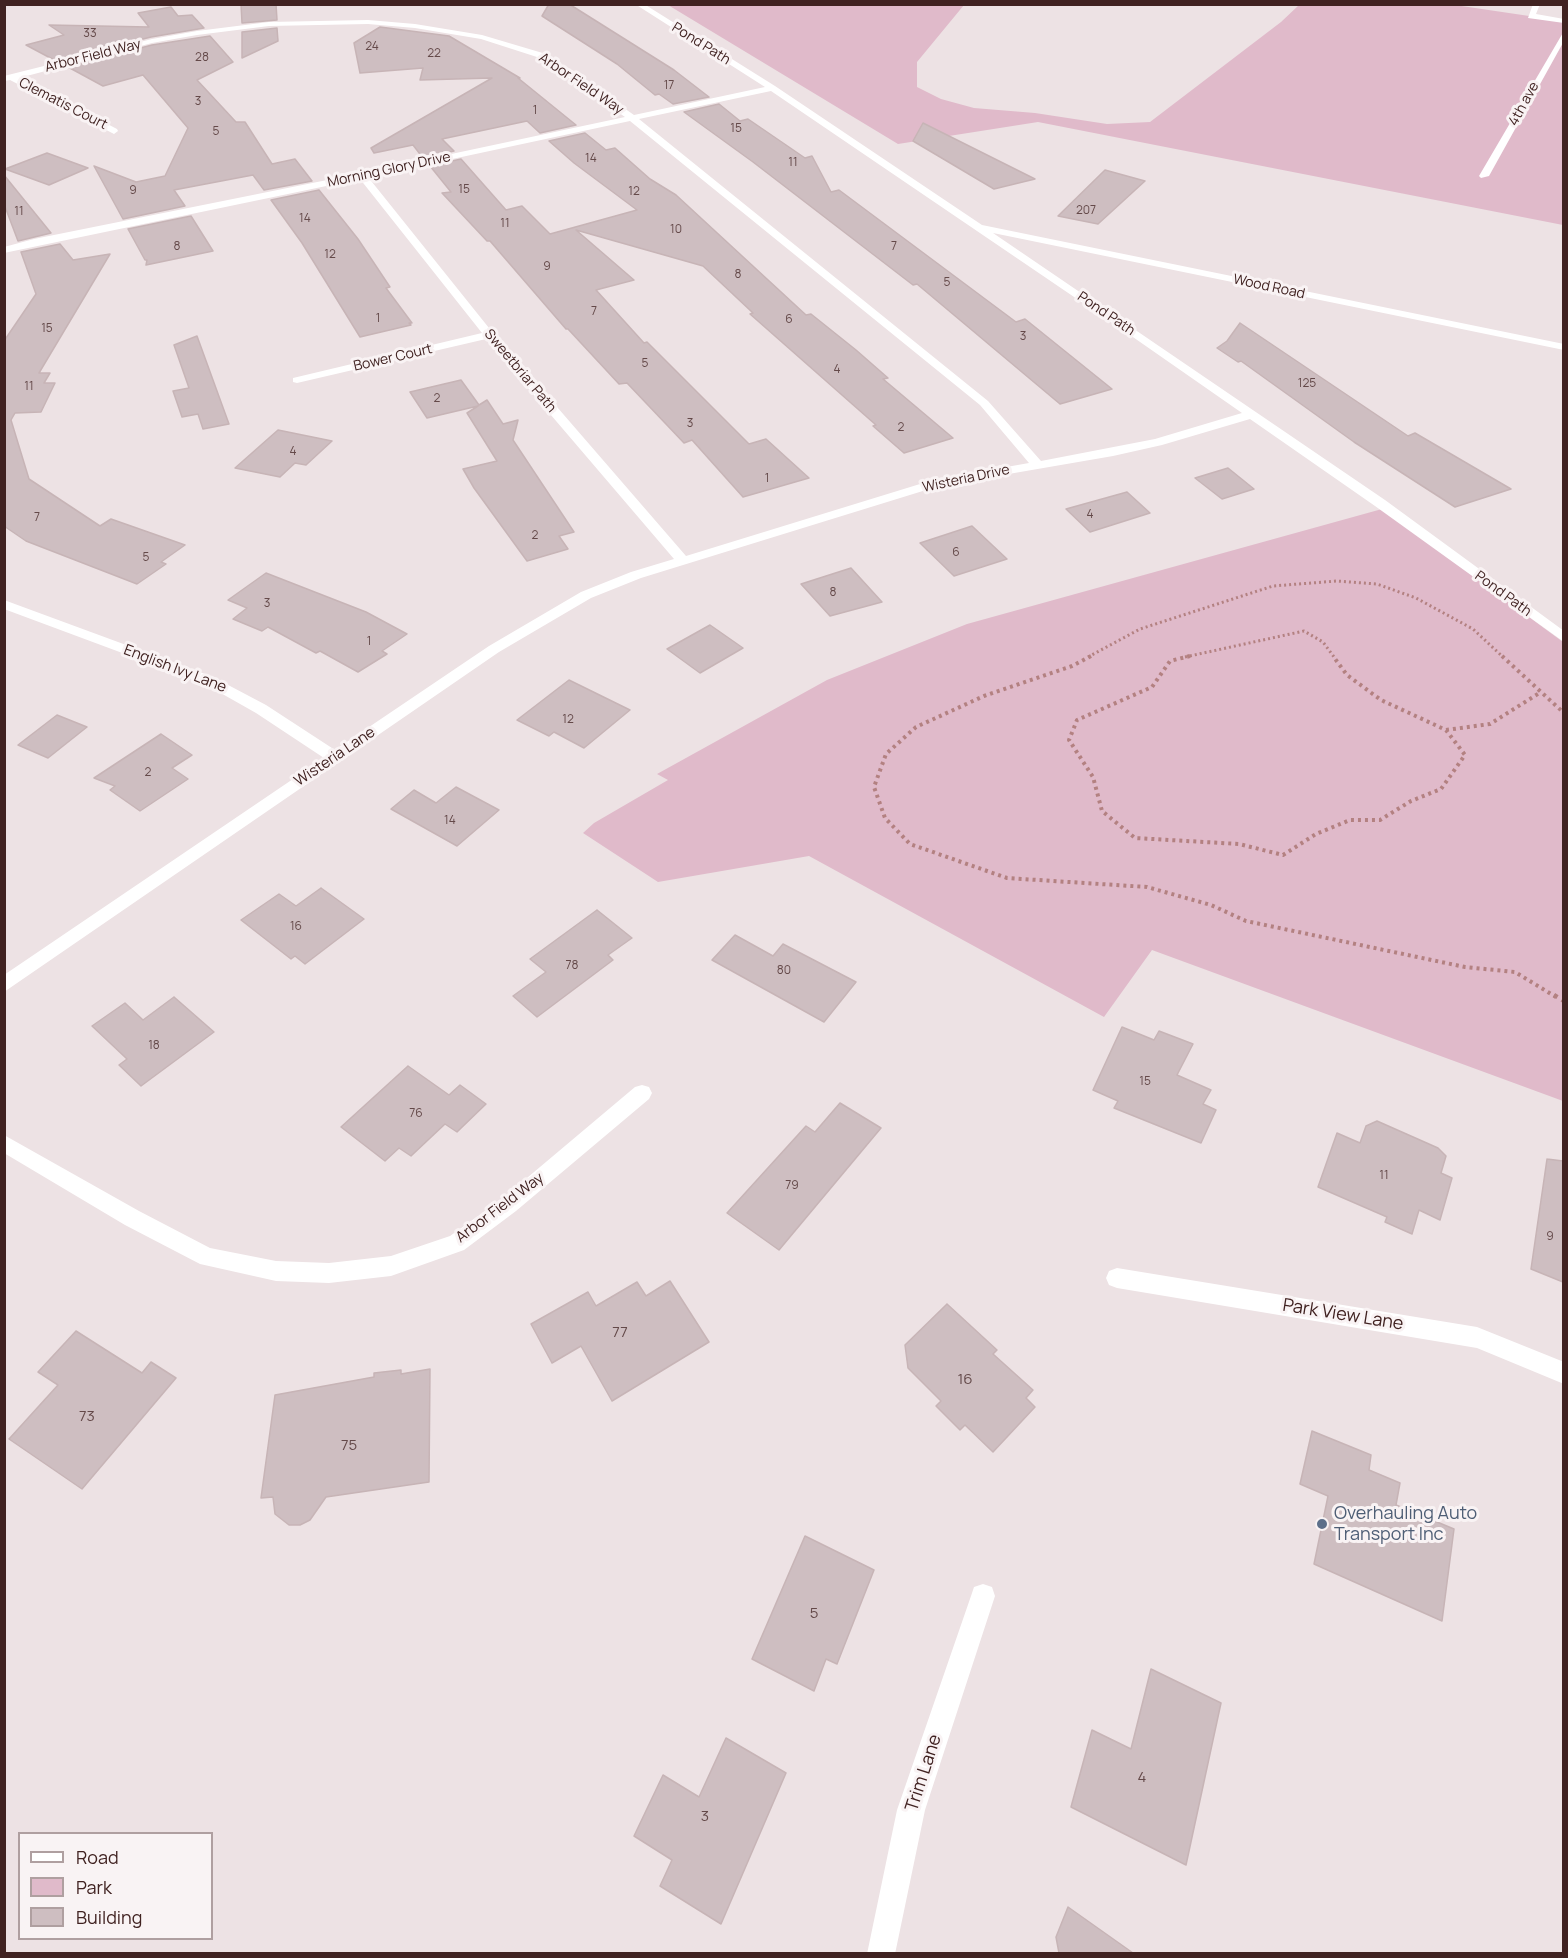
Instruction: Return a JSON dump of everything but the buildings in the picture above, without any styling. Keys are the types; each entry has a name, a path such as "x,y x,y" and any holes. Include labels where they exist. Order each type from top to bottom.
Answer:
{"street":[{"name":"Pond Path","path":"638,4 772,88 1253,414 1380,503 1563,638"},
{"path":"1537,4 1531,16 1563,21"},
{"name":"Arbor Field Way","path":"8,78 126,47 197,33 269,24 388,24 465,33 543,56 632,118 984,403 1037,464"},
{"name":"4th ave","path":"1484,176 1563,33"},
{"name":"Clematis Court","path":"8,78 114,131"},
{"name":"Morning Glory Drive","path":"4,250 772,88"},
{"name":"Sweetbriar Path","path":"362,176 489,335 684,561"},
{"name":"Wood Road","path":"975,226 1563,347"},
{"name":"Bower Court","path":"297,380 489,335"},
{"name":"Wisteria Drive","path":"684,561 937,483 1158,442 1253,414"},
{"name":"Wisteria Lane","path":"4,985 494,649 548,616 596,591 636,575 684,561"},
{"name":"English Ivy Lane","path":"4,604 208,680 261,709 334,757"},
{"name":"Arbor Field Way","path":"4,1143 132,1218 207,1257 276,1271 328,1273 391,1266 457,1243 509,1204 642,1093"},
{"name":"Park View Lane","path":"1117,1278 1477,1338 1563,1373"},
{"name":"Trim Lane","path":"881,1953 911,1810 982,1596"}],"path":[{"path":"1563,713 1473,628 1416,598 1377,584 1337,581 1273,586 1140,629 1072,666 984,696 916,727 886,753 874,787 885,818 910,844 1008,878 1147,887 1211,905 1246,921 1465,967 1515,972 1563,1001"},
{"path":"1446,730 1465,755 1441,789 1411,801 1380,820 1350,820 1316,834 1283,855 1239,844 1135,838 1102,811 1093,777 1069,740 1077,720 1152,687 1170,661 1304,631 1323,642 1347,675 1381,700 1446,730 1490,724 1541,692"}],"green space":[{"path":"1448,4 1563,21 1563,225 1038,122 898,144 668,5 964,5 917,62 917,87 941,99 974,108 1035,113 1107,124 1150,122 1281,22 1299,5"},
{"path":"1382,509 1563,642 1563,1101 1152,950 1104,1017 809,856 658,882 583,833 594,823 668,780 657,774 827,680 967,624"}],"place":[{"name":"Overhauling Auto Transport Inc","path":"1322,1524"}]}
